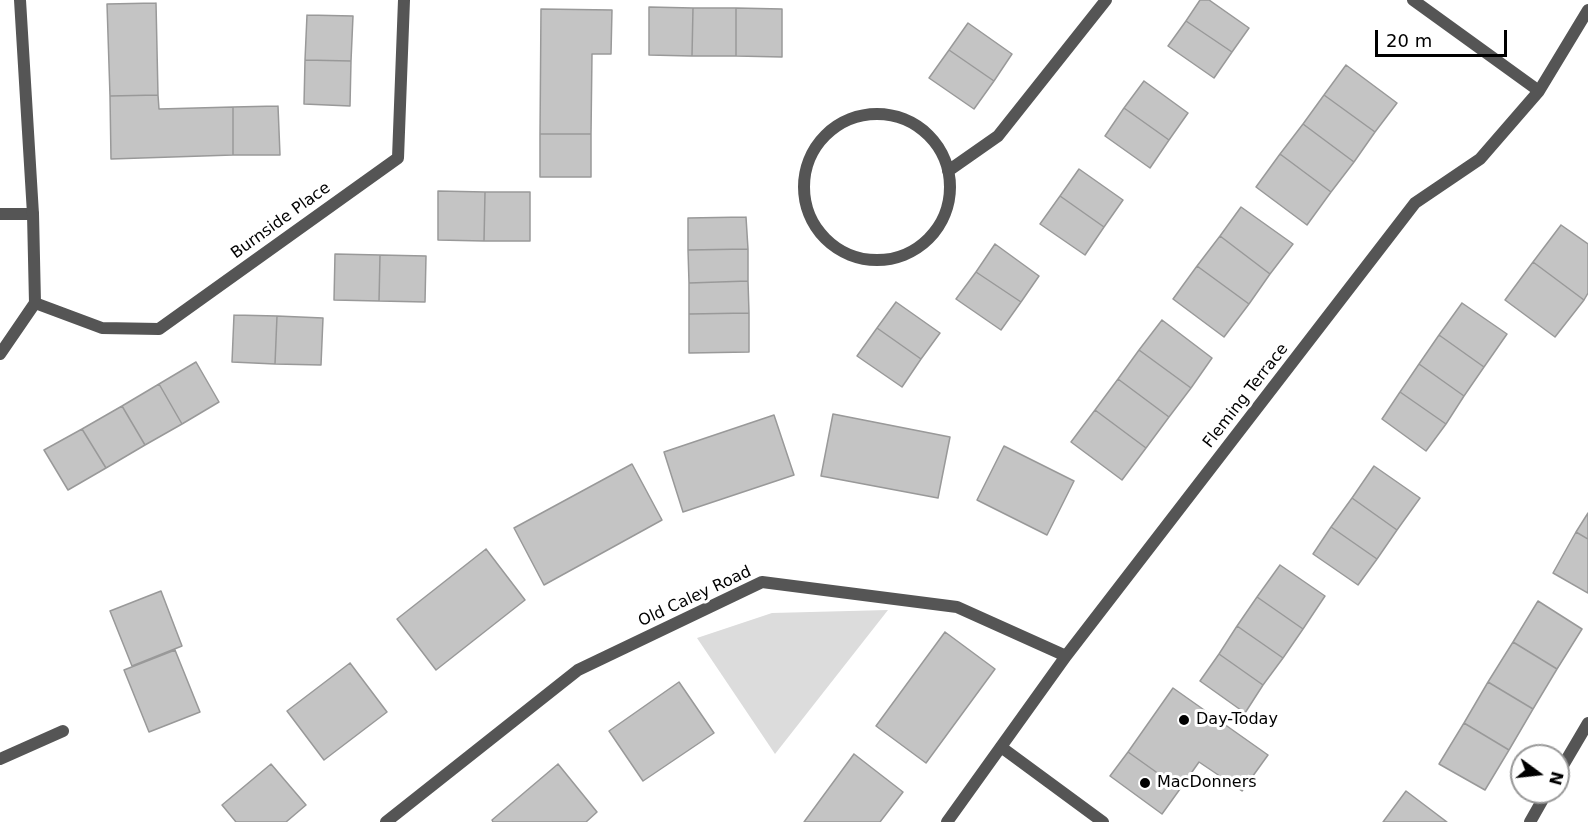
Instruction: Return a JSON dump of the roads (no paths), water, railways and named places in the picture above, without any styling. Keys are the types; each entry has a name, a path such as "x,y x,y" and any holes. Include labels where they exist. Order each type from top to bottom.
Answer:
{"street":[{"path":"0,354 35,303 33,214 20,0"},
{"name":"Burnside Place","path":"35,303 102,328 159,329 398,158 404,0"},
{"path":"948,171 999,136 1106,0"},
{"path":"1413,0 1539,91"},
{"name":"Fleming Terrace","path":"947,822 1066,656 1415,203 1480,159 1539,91 1588,9"},
{"path":"869,114 885,114 909,121 930,136 944,158 948,171 950,197 942,221 930,237 910,253 888,260 862,259 837,249 818,232 810,217 804,192 806,168 817,144 844,121 869,114"},
{"path":"0,214 33,214"},
{"name":"Old Caley Road","path":"386,822 578,670 762,582 957,607 1066,656"},
{"path":"1570,754 1588,723"},
{"path":"0,759 63,731"},
{"path":"1001,747 1103,822"},
{"path":"1530,822 1540,804"}],"place":[{"name":"Day-Today","path":"1184,720"},
{"name":"MacDonners","path":"1145,783"}]}
